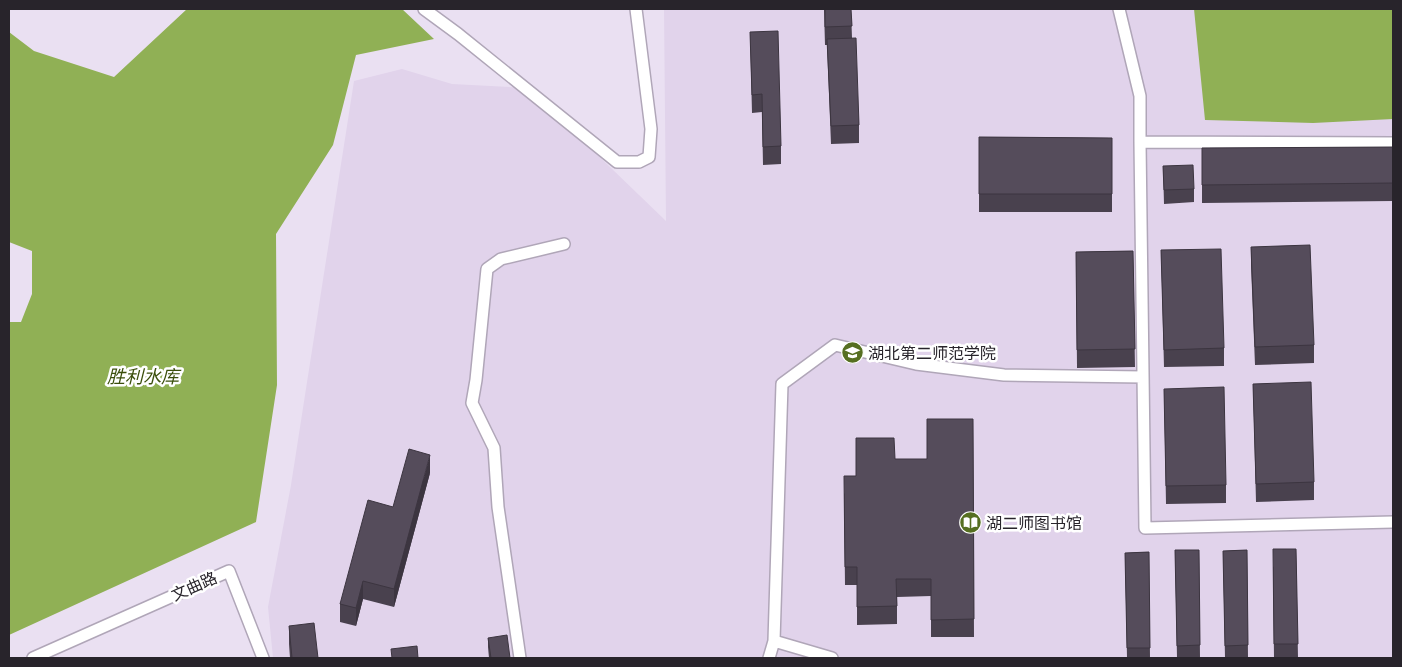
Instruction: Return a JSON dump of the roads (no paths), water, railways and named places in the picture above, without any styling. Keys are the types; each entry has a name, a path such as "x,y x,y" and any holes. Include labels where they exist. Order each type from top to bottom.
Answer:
{"street":[{"path":"424,9 458,34 617,162 639,162 649,157 651,129 636,9"},
{"path":"1119,9 1140,96 1145,528 1393,522"},
{"path":"1140,142 1393,143"},
{"path":"520,658 498,507 494,448 472,403 487,269 501,259 564,244"},
{"path":"769,658 774,641 782,384 835,345 916,364 1004,375 1143,377"},
{"name":"文曲路","path":"33,658 229,571 264,658"},
{"path":"774,641 832,658"}],"water":[{"name":"胜利水库","path":"187,9 402,9 434,39 356,55 333,145 276,234 277,385 256,522 9,635 9,322 21,322 32,294 32,251 9,242 9,32 34,51 114,77"},
{"path":"1194,9 1393,9 1393,119 1313,123 1205,120"}],"place":[{"name":"湖北第二师范学院","path":"852,353"},
{"name":"湖二师图书馆","path":"970,523"}]}
